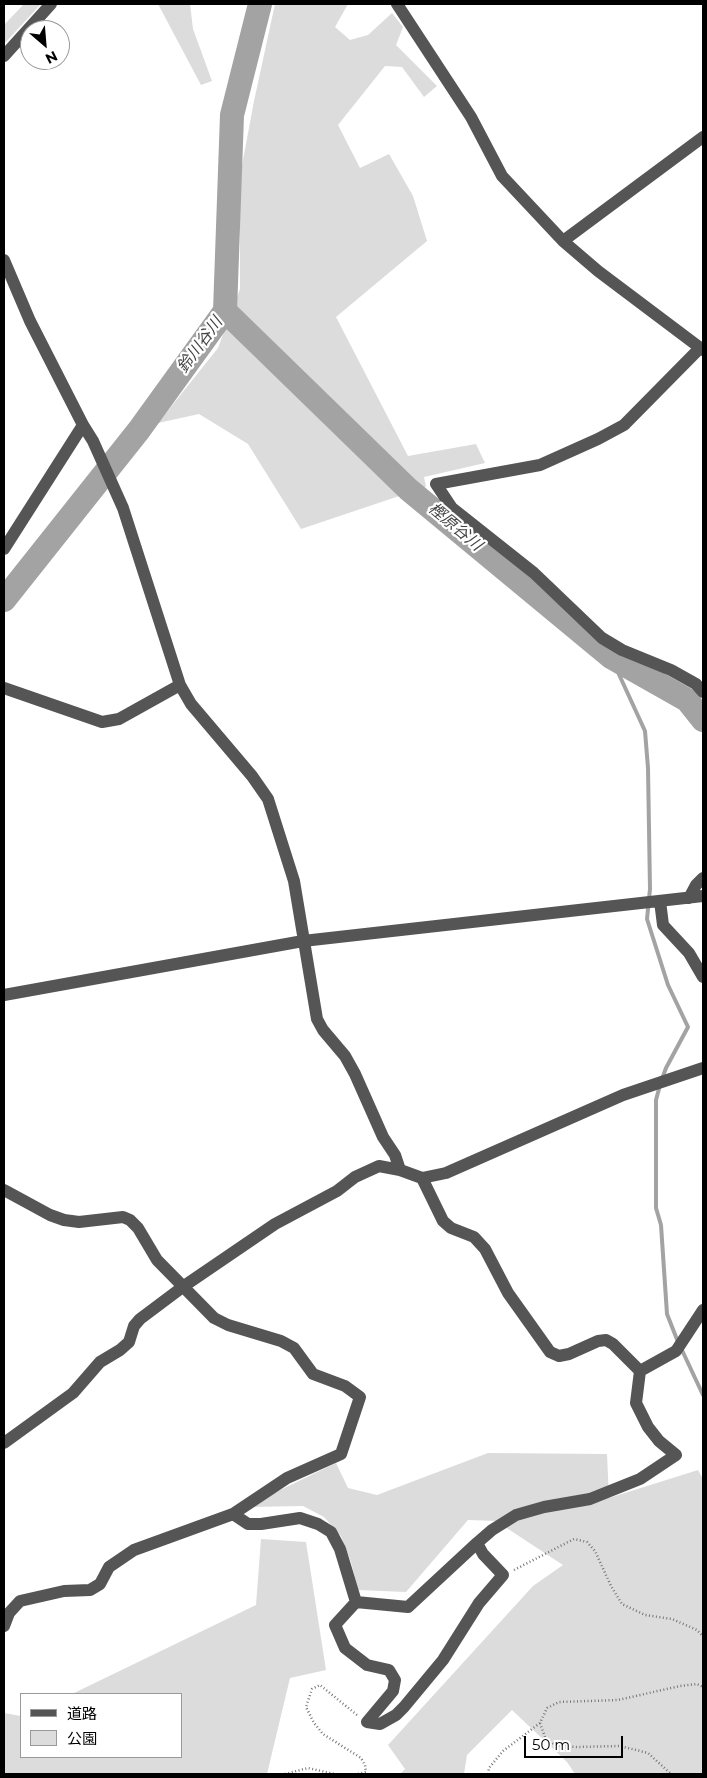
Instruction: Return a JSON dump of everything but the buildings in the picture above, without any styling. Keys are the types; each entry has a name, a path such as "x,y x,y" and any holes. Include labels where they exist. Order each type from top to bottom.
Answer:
{"street":[{"path":"4,56 51,4"},
{"path":"398,4 470,117 502,176 563,241 598,271 701,349 624,424 598,439 540,464 436,484 452,508 534,573 602,638 622,650 671,670 696,684 703,692"},
{"path":"563,241 703,137"},
{"path":"4,260 30,321 110,476 128,522 180,685 191,704 252,776 268,799 294,881 317,1019 323,1030 345,1056 355,1074 383,1136 395,1155 400,1170"},
{"path":"4,549 83,425"},
{"path":"4,688 102,722 119,719 180,685"},
{"path":"689,898 696,885 703,878"},
{"path":"4,995 303,940 703,896"},
{"path":"653,902 663,925 688,953 703,977"},
{"path":"4,1444 73,1393 100,1362 129,1342 134,1326 140,1319 184,1286 275,1224 337,1191 355,1177 379,1166 400,1170 422,1178 446,1173 622,1095 661,1084 703,1068"},
{"path":"422,1178 443,1221 451,1228 474,1237 485,1249 508,1293 550,1352 559,1356 569,1354 598,1341 606,1340 613,1344 640,1370"},
{"path":"4,1190 50,1215 64,1220 79,1222 123,1217 130,1220 138,1228 156,1260 214,1318 228,1326 282,1341 294,1348 313,1374 345,1386 360,1398 341,1454 287,1478 233,1514 134,1550 109,1567 100,1584 90,1590 64,1591 20,1601 9,1613 4,1626"},
{"path":"640,1370 679,1346 703,1310"},
{"path":"356,1602 408,1607 492,1530 516,1515 544,1507 590,1499 640,1479 676,1455 659,1441 648,1427 636,1403 640,1370"},
{"path":"233,1514 248,1524 300,1518 318,1524 331,1532 340,1549 356,1602"},
{"path":"366,1722 380,1724 396,1715 404,1707 443,1660 479,1603 503,1576 483,1554 477,1543"},
{"path":"356,1602 335,1625 345,1648 366,1665 388,1670 395,1680 393,1691 366,1722"}],"path":[{"path":"503,1576 574,1539 587,1542 595,1551 611,1586 622,1604 645,1615 672,1619 697,1630 703,1636"},
{"path":"488,1774 489,1768 503,1751 540,1723 547,1708 559,1702 618,1700 680,1686 697,1684 703,1687"},
{"path":"358,1774 366,1772 361,1758 323,1734 314,1723 306,1707 312,1689 320,1685 366,1722"},
{"path":"540,1723 545,1737 556,1746 620,1746 648,1753 671,1774"},
{"path":"285,1774 308,1768 335,1774"}],"green space":[{"path":"24,4 41,4 26,20 20,20 20,27 4,44 4,25"},
{"path":"158,4 190,4 193,29 212,81 201,85"},
{"path":"275,4 348,4 335,27 350,40 368,35 392,13 403,27 396,45 437,86 424,97 402,67 385,66 338,125 360,168 389,154 413,196 427,241 336,317 408,456 476,444 485,463 424,477 426,487 301,529 248,444 199,414 158,423 218,348 240,289 240,176"},
{"path":"488,1453 607,1454 609,1498 698,1470 703,1479 703,1774 575,1774 567,1762 512,1710 467,1755 464,1774 400,1774 405,1769 388,1745 533,1586 563,1565 496,1521 468,1520 406,1592 358,1590 351,1562 341,1536 324,1517 303,1506 251,1507 272,1494 336,1463 348,1488 377,1495"},
{"path":"261,1539 306,1542 326,1670 290,1678 267,1774 4,1774 4,1713 20,1716 20,1758 182,1758 182,1693 74,1693 256,1605"}],"waterway":[{"name":"鈴川谷川","path":"4,600 139,430 225,311 232,115 260,4"},
{"name":"樫原谷川","path":"225,311 408,489 611,657 687,700 703,720"},
{"path":"611,657 645,731 648,768 650,889 647,919 668,985 688,1027 662,1079"},
{"path":"660,1085 656,1100 656,1208 661,1225 667,1314 678,1342"},
{"path":"681,1348 703,1395"}]}
